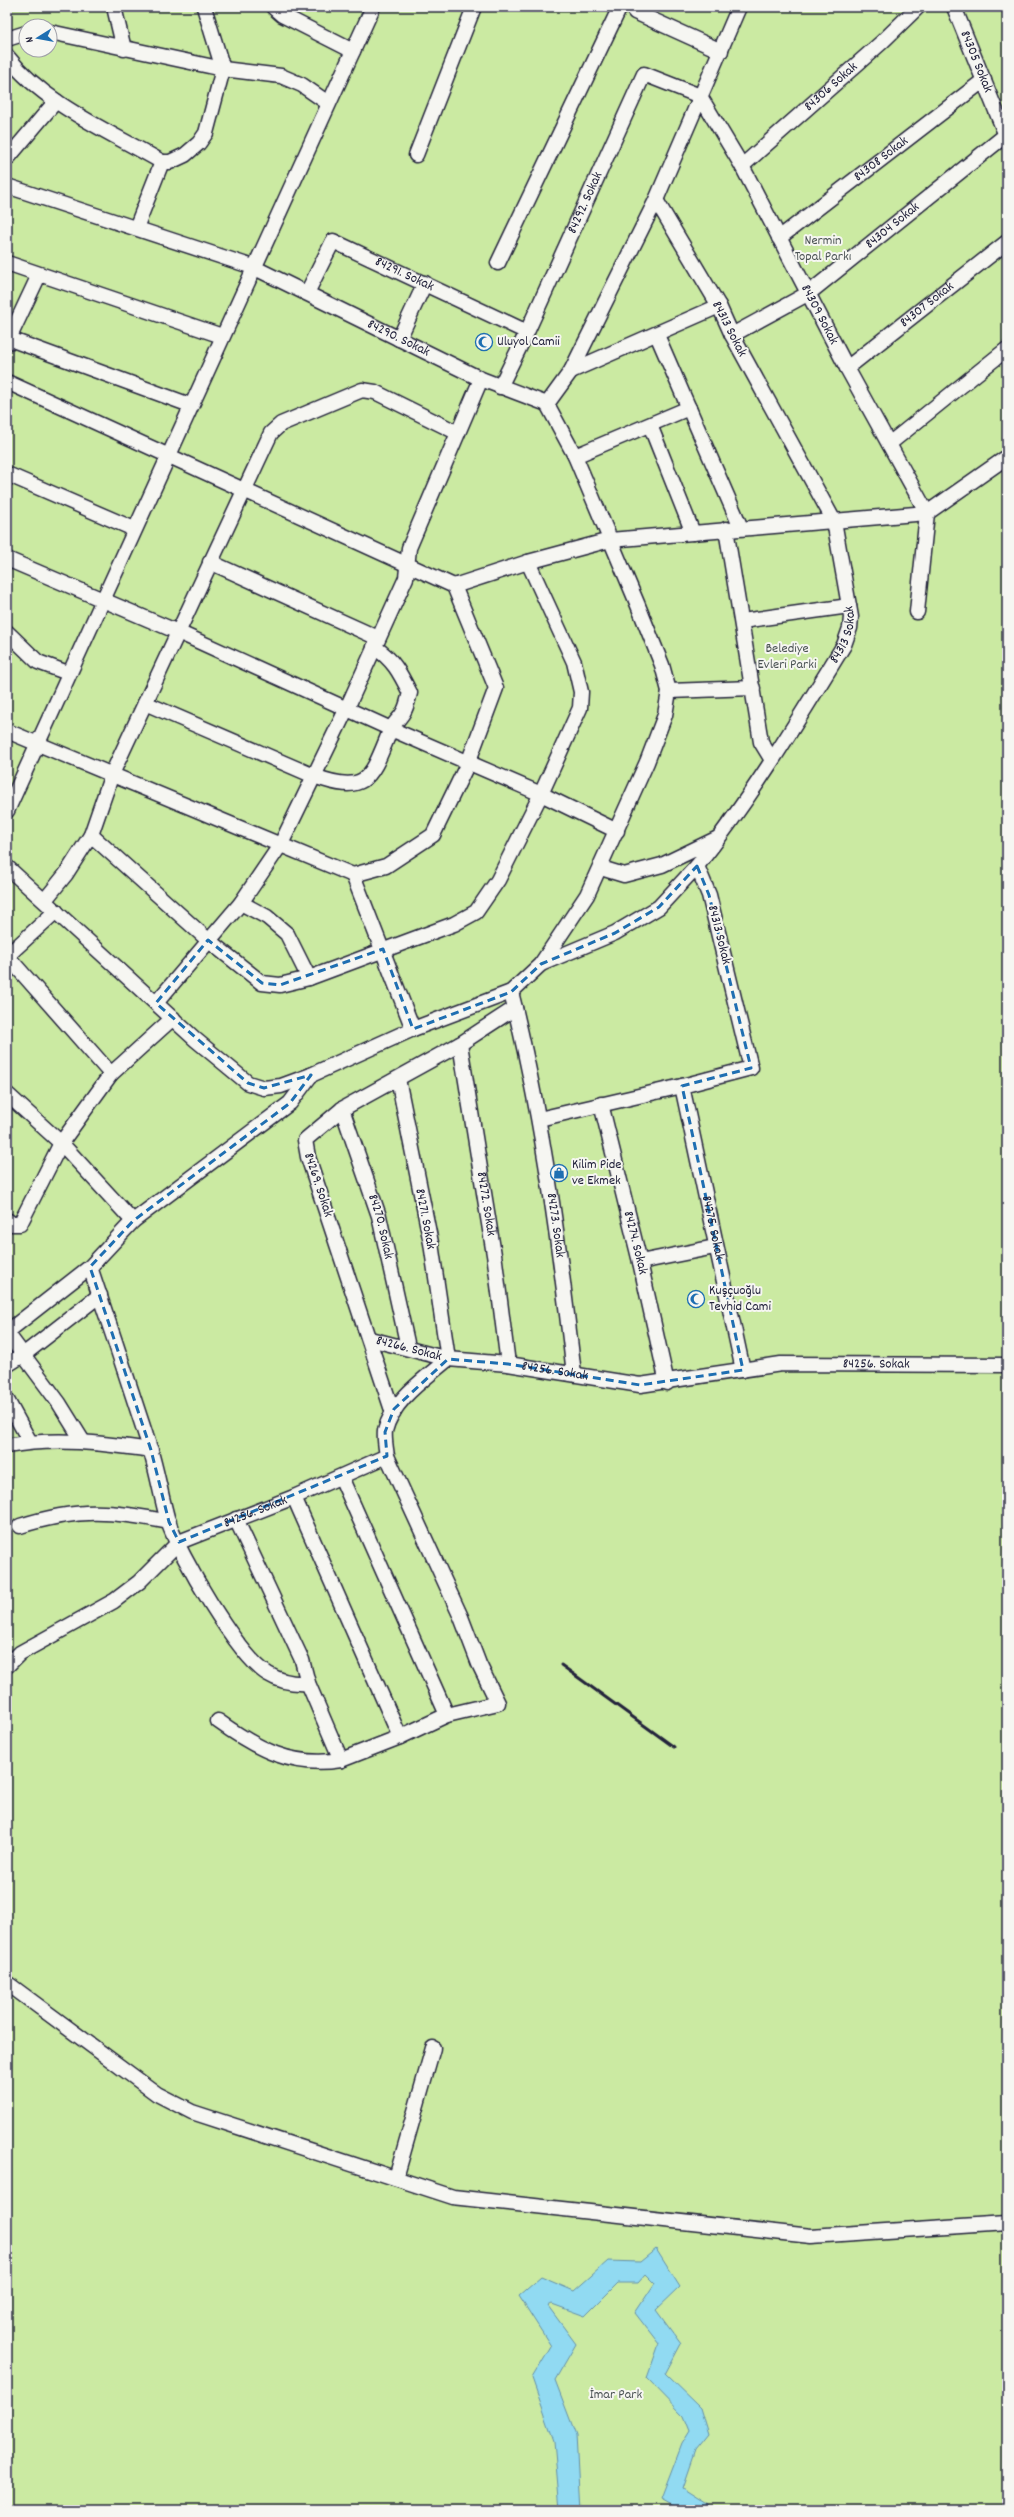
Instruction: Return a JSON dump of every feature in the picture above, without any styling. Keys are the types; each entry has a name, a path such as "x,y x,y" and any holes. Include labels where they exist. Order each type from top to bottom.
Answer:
{"street":[{"path":"114,7 124,49"},
{"path":"7,56 22,75 56,101 162,162 170,162 185,155 199,143 206,133 223,69 204,7"},
{"path":"273,7 282,15 353,51"},
{"path":"7,810 190,405 373,7"},
{"path":"416,155 474,7"},
{"path":"498,263 620,7"},
{"path":"631,7 635,12 721,51"},
{"path":"7,866 196,1040 248,1083 270,1087 311,1075 413,1029 511,992 541,964 587,895 601,868 618,831 665,715 669,691 662,665 575,456 547,404 571,371 656,200 739,7"},
{"name":"84306 Sokak","path":"742,166 882,42 918,7"},
{"name":"84305 Sokak","path":"954,7 1007,136"},
{"path":"58,34 223,69 281,76 302,85 328,103"},
{"path":"7,39 18,36"},
{"name":"84292. Sokak","path":"500,387 527,332 644,74 700,96"},
{"name":"84308 Sokak","path":"779,238 984,80"},
{"name":"84309 Sokak","path":"700,96 742,166 847,368 927,513"},
{"path":"7,159 56,101"},
{"name":"84304 Sokak","path":"732,335 809,294 1007,136"},
{"path":"136,228 162,162"},
{"name":"84290. Sokak","path":"7,186 253,267 481,379 547,404"},
{"name":"84313 Sokak","path":"656,200 719,306 732,335 834,520 849,606 850,628 844,646 772,760 720,837 697,866 709,896 751,1068 682,1086"},
{"name":"84291. Sokak","path":"308,293 333,241 527,332"},
{"name":"84307 Sokak","path":"847,368 1007,242"},
{"path":"7,263 222,336"},
{"path":"39,275 8,340 190,405"},
{"path":"399,339 425,283"},
{"path":"571,371 657,335 719,306"},
{"path":"657,335 741,528"},
{"path":"890,444 1007,349"},
{"path":"156,1003 241,903 281,844 347,708 406,578 409,548 456,432 481,379"},
{"path":"7,382 168,454 243,490 454,586 528,562 610,540 927,513 1007,457"},
{"path":"45,900 66,874 91,835 112,774 243,490 276,428 356,390 375,392 456,432"},
{"path":"575,456 689,408"},
{"path":"650,425 693,533"},
{"path":"7,474 134,529"},
{"path":"917,612 927,513"},
{"path":"726,529 761,742 772,760"},
{"path":"7,559 101,601 178,632 391,729 542,794 618,831"},
{"path":"145,703 314,776 343,785 350,785 367,778 380,757 391,729 404,711 410,693 398,667 376,642 210,562"},
{"path":"91,835 208,940 262,983 280,985 309,978 383,949 454,924 476,912 498,880 542,794 580,708 581,692 574,662 528,562"},
{"path":"7,732 112,774 353,875 386,866 433,835 468,763 496,688 454,586"},
{"path":"742,621 849,606"},
{"path":"7,632 38,662 68,673"},
{"path":"669,691 753,688"},
{"path":"601,868 624,875 654,867 720,837"},
{"path":"541,964 615,933 659,907 697,866"},
{"path":"353,875 413,1029"},
{"path":"241,903 267,917 287,934 309,978"},
{"path":"56,911 7,957 111,1074"},
{"path":"511,992 515,1008"},
{"name":"84269. Sokak","path":"393,1413 370,1339 308,1157 305,1140 342,1109 460,1044 515,1008"},
{"name":"84273. Sokak","path":"515,1008 539,1119 561,1257 574,1374"},
{"path":"7,1220 12,1224 20,1224 61,1143 111,1074 173,1018"},
{"name":"84272. Sokak","path":"460,1044 495,1261 508,1364"},
{"path":"82,1440 59,1403 7,1332 90,1267 133,1221 290,1103 311,1075"},
{"name":"84271. Sokak","path":"398,1078 431,1243 448,1359"},
{"path":"539,1119 682,1086"},
{"name":"84275. Sokak","path":"682,1086 742,1370"},
{"path":"7,1094 61,1143 133,1221"},
{"name":"84274. Sokak","path":"601,1104 640,1262 667,1383"},
{"name":"84270. Sokak","path":"342,1109 379,1216 408,1348"},
{"path":"640,1262 715,1247"},
{"path":"90,1267 151,1450 169,1522 178,1542 207,1596 242,1650 267,1674 290,1684 308,1684"},
{"path":"7,1365 24,1356 100,1294"},
{"name":"84266. Sokak","path":"370,1339 448,1359"},
{"path":"218,1722 251,1744 288,1759 320,1763 341,1760 400,1737 447,1715 498,1703 479,1664 461,1617 387,1456 385,1432 393,1413 417,1385 448,1359"},
{"name":"84256. Sokak","path":"448,1359 508,1364 640,1385 667,1383 781,1364 1007,1365"},
{"path":"7,1400 30,1442"},
{"path":"7,1446 30,1442 82,1440 151,1450"},
{"name":"84256. Sokak","path":"178,1542 294,1497 387,1456"},
{"path":"341,1476 447,1715"},
{"path":"294,1497 400,1737"},
{"path":"20,1526 47,1518 77,1512 123,1512 169,1522"},
{"path":"236,1519 302,1660 308,1684 341,1760"},
{"path":"7,1666 20,1653 114,1601 139,1582 178,1542"},
{"path":"7,1983 156,2094 192,2112 453,2197 811,2236 1007,2223"},
{"path":"396,2178 433,2048"}],"highlighted area":[{"path":"697,866 709,895 751,1068 682,1086 743,1370 640,1385 508,1364 448,1359 394,1409 385,1432 387,1456 179,1542 169,1522 151,1450 90,1267 133,1221 290,1103 311,1075 264,1088 248,1083 156,1003 208,940 262,983 280,985 383,949 413,1029 511,992 541,964 615,933 659,907"}],"green space":[{"path":"7,7 1007,7 1007,2510 7,2510"}],"water":[{"path":"656,2249 680,2287 656,2310 681,2344 665,2374 700,2408 708,2434 695,2450 682,2488 709,2505 710,2510 681,2510 661,2499 682,2444 690,2431 684,2416 647,2378 659,2344 635,2313 655,2283 646,2274 638,2283 618,2283 585,2316 552,2304 548,2306 576,2344 555,2380 576,2435 580,2510 560,2510 554,2441 532,2378 551,2346 519,2296 541,2277 574,2291 608,2261 640,2262"}],"railway":[{"path":"561,1665 674,1747"}],"place":[{"name":"Uluyol Camii","path":"484,342"},
{"name":"Kilim Pide ve Ekmek","path":"559,1173"},
{"name":"Kuşçuoğlu Tevhid Cami","path":"696,1299"}],"park label":[{"name":"Nermin Topal Parkı","path":"823,250"},
{"name":"Belediye Evleri Parki","path":"787,658"},
{"name":"İmar Park","path":"616,2395"}]}
